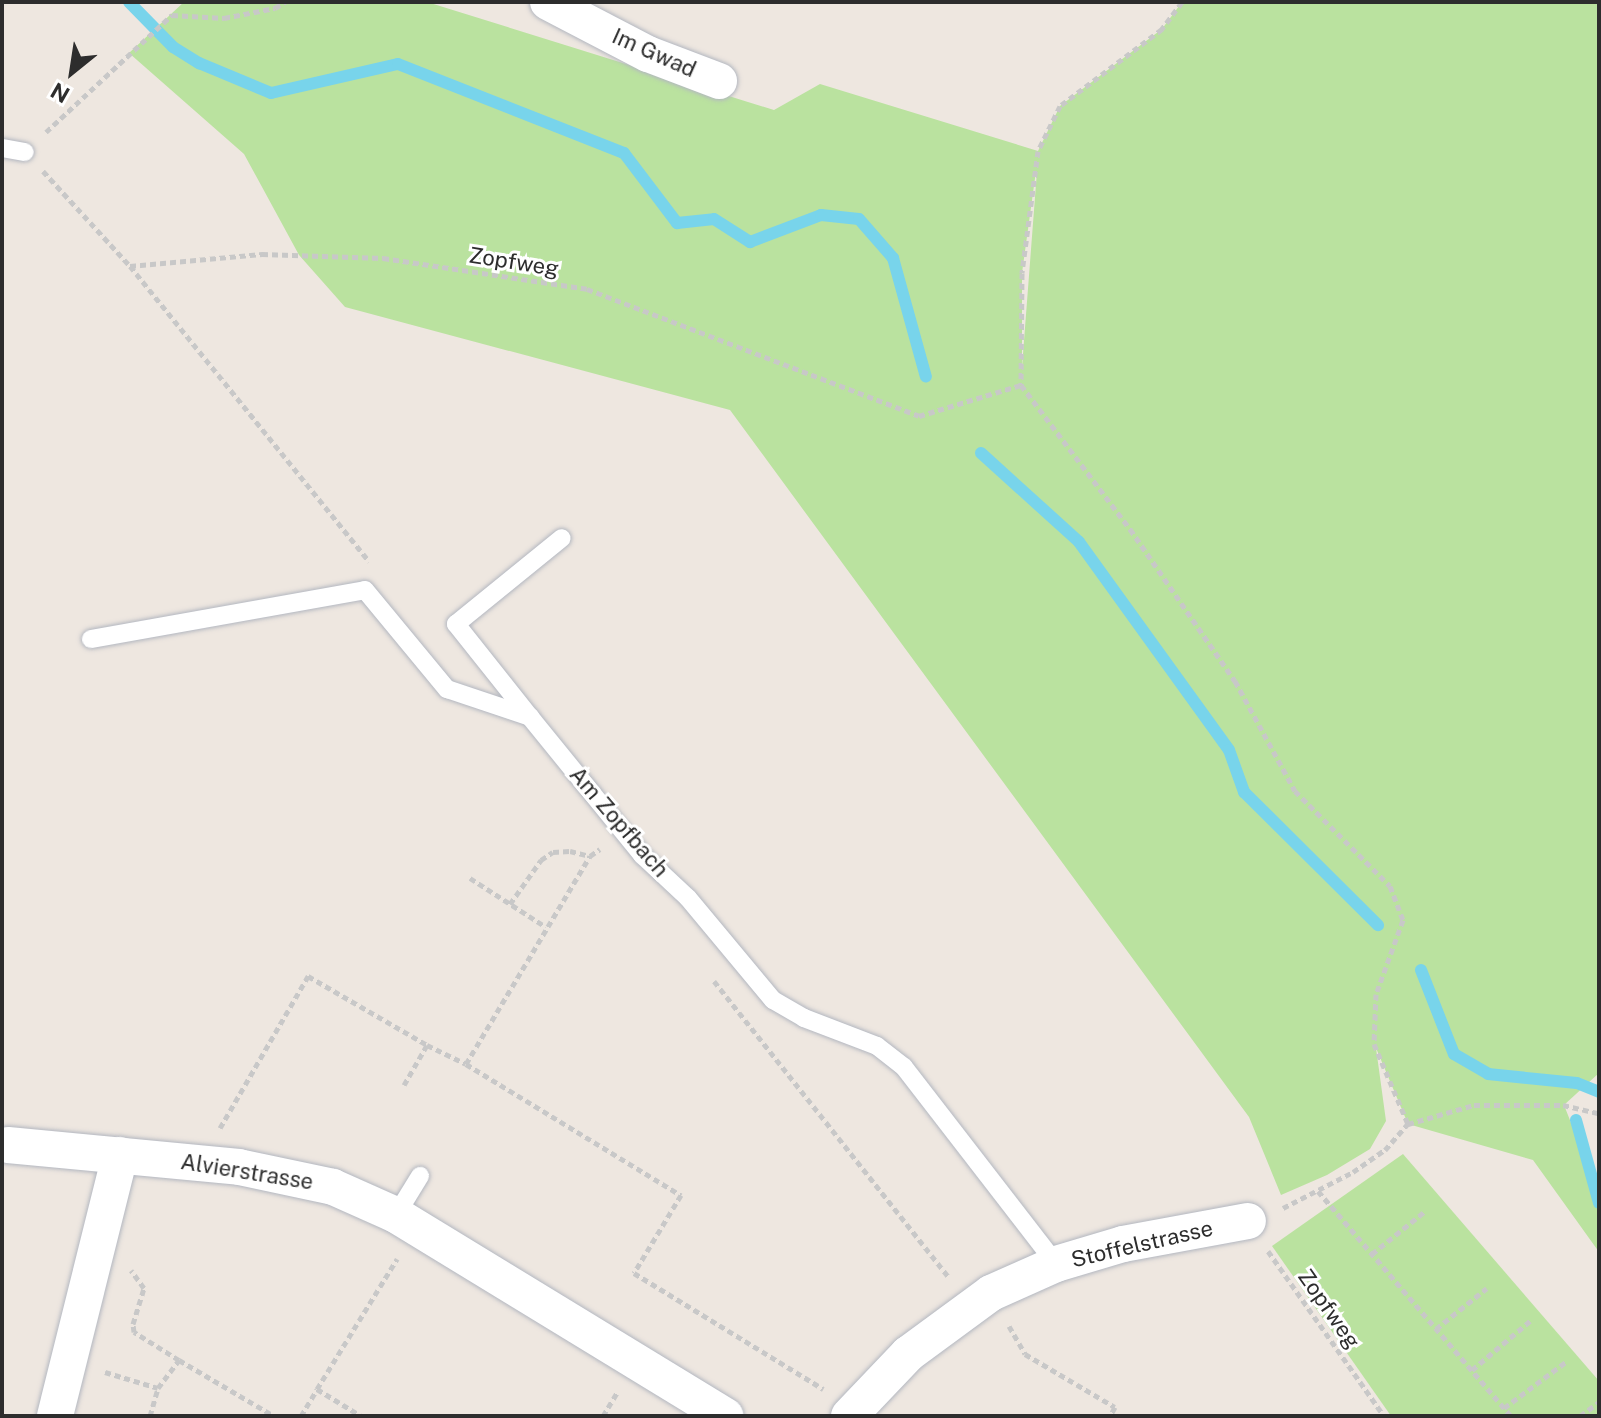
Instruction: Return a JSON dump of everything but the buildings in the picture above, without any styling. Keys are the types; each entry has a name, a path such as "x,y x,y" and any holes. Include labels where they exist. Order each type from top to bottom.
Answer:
{"street":[{"name":"Im Gwad","path":"548,2 648,54 719,81"},
{"name":"Alvierstrasse","path":"8,1145 239,1167 333,1187 406,1222 725,1416"},
{"path":"55,1416 120,1155"},
{"name":"Stoffelstrasse","path":"841,1406 991,1293 1056,1264 1123,1244 1248,1221"}],"lane":[{"path":"2,148 25,152"},
{"name":"Am Zopfbach","path":"562,538 456,624 642,855 688,898 773,1000 804,1018 877,1046 904,1067 1056,1264"},
{"path":"91,639 365,590 447,689 530,717"},
{"path":"406,1222 420,1176"}],"path":[{"path":"285,2 275,8 224,18 172,15 25,152 130,266 380,574 377,584 365,590"},
{"path":"1182,2 1162,29 1060,106 1038,151 1022,273 1021,385 1130,529 1226,668 1295,791 1390,886 1403,920 1376,994 1374,1044 1408,1124"},
{"name":"Zopfweg","path":"130,266 262,254 383,258 587,289 919,416 1021,385"},
{"path":"466,1064 590,856 604,846 595,835"},
{"path":"510,904 541,860 553,852 590,856"},
{"path":"470,878 546,927"},
{"path":"214,1139 308,976 466,1064 681,1195 634,1273 841,1406"},
{"path":"709,976 956,1287"},
{"path":"404,1085 427,1045"},
{"path":"1248,1221 1318,1191 1385,1150 1408,1124 1474,1105 1563,1105 1599,1113"},
{"path":"1318,1191 1511,1416"},
{"path":"1372,1254 1424,1212"},
{"name":"Zopfweg","path":"1248,1221 1384,1416"},
{"path":"301,1416 406,1222"},
{"path":"128,1267 144,1288 133,1324 134,1332 274,1416"},
{"path":"1436,1329 1487,1288"},
{"path":"991,1293 1025,1354 1115,1407 1110,1416"},
{"path":"1472,1370 1530,1321"},
{"path":"150,1416 158,1388 179,1360"},
{"path":"1504,1408 1567,1361"},
{"path":"102,1371 158,1388"},
{"path":"317,1389 361,1416"},
{"path":"1580,1416 1599,1402"}],"green space":[{"path":"184,2 427,2 774,110 820,84 1038,151 1060,106 1162,29 1182,2 1599,2 1599,1073 1564,1105 1599,1194 1599,1252 1533,1160 1408,1124 1376,1048 1386,1121 1370,1149 1327,1175 1281,1195 1249,1117 730,410 345,307 299,255 244,154 129,53","holes":["1037,171 1022,367 1022,273"]},
{"path":"1403,1154 1599,1381 1599,1416 1391,1416 1272,1246"}],"waterway":[{"path":"129,2 173,47 199,63 271,93 398,64 624,153 677,223 714,219 750,242 821,215 859,219 893,258 926,377"},
{"path":"981,453 1079,542 1229,750 1244,792 1378,925"},
{"path":"1421,970 1454,1054 1488,1074 1577,1083 1599,1092"},
{"path":"1576,1120 1599,1203"}]}
